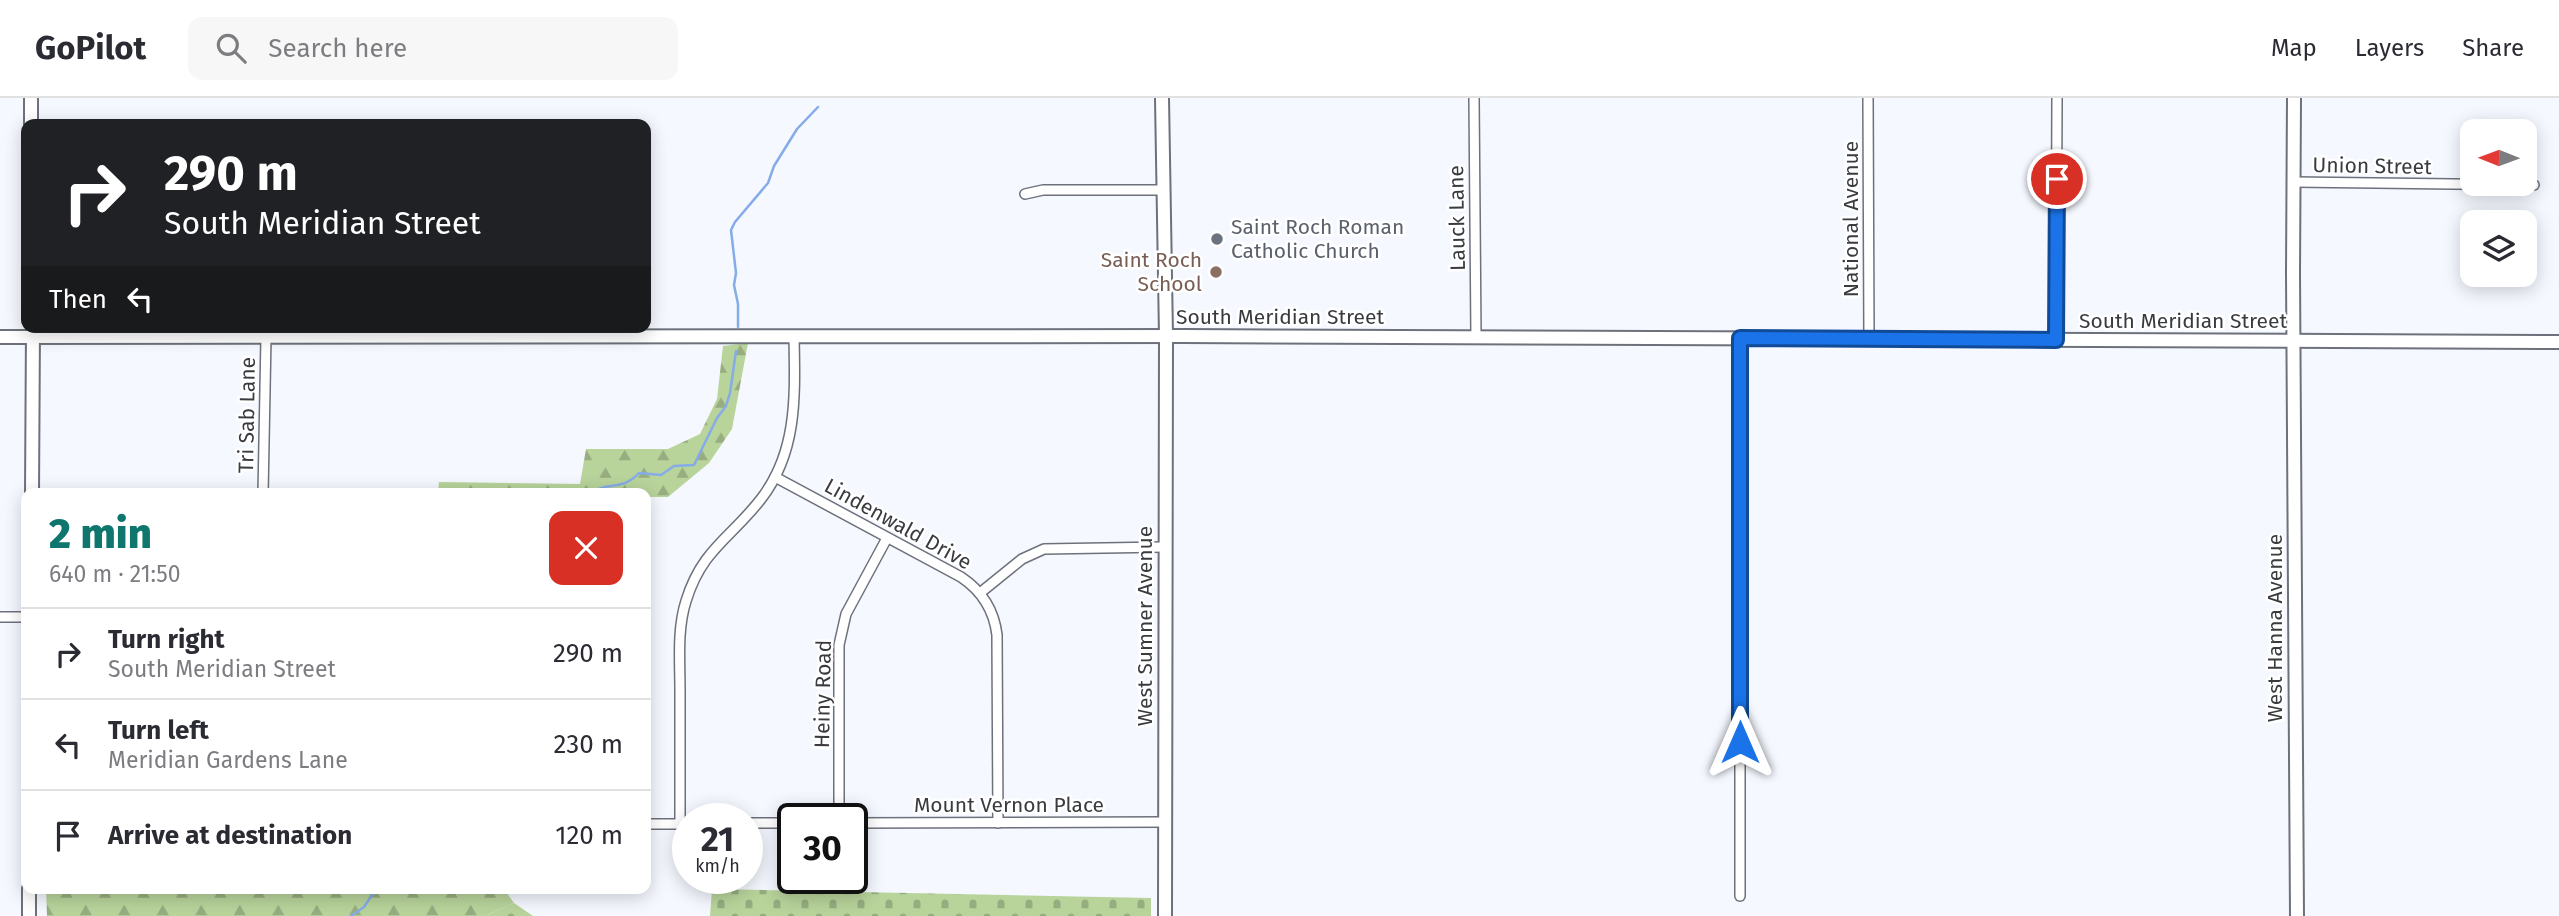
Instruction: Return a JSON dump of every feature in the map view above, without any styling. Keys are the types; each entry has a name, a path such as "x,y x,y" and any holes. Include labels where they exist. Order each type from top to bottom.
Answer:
{"main road":[{"path":"31,98 31,119"},
{"name":"West Sumner Avenue","path":"1163,98 1166,336 1166,916"},
{"name":"West Hanna Avenue","path":"2294,98 2297,916"},
{"name":"South Meridian Street","path":"0,337 26,333"},
{"path":"32,488 33,333"},
{"name":"South Meridian Street","path":"79,333 265,337 1166,336 2559,342"},
{"path":"29,894 29,916"}],"street":[{"name":"Lauck Lane","path":"1474,98 1476,337"},
{"name":"National Avenue","path":"1868,98 1869,339"},
{"path":"2056,340 2057,98"},
{"name":"Union Street","path":"2294,182 2460,184"},
{"path":"1025,194 1043,190 1163,190"},
{"name":"Tri Sab Lane","path":"263,488 265,337"},
{"path":"684,803 680,645 685,602 705,560 761,499 775,477 789,445 794,415 793,337"},
{"path":"1740,338 1740,896"},
{"name":"Lindenwald Drive","path":"775,477 961,578 980,593 994,617 997,635 998,823"},
{"name":"Heiny Road","path":"839,803 839,645 846,614 887,538"},
{"path":"980,593 1022,559 1044,549 1164,547"},
{"path":"0,617 21,617"},
{"name":"Mount Vernon Place","path":"868,823 1165,822"},
{"path":"651,824 672,824"}],"green space":[{"path":"748,343 732,429 709,463 668,497 651,497 651,488 438,488 439,482 580,484 586,449 668,449 700,434 717,399 723,346"},
{"path":"763,890 777,890 777,894 868,892 1151,898 1151,916 710,916 712,894 763,894"},
{"path":"46,894 508,894 514,903 485,916 47,916"},
{"path":"514,903 533,916 485,916"}],"waterway":[{"path":"738,327 731,230 768,183 774,166 797,129 818,107"},
{"path":"601,488 621,484 639,473 661,475 674,466 694,465 717,418 726,406 736,351"},
{"path":"351,916 364,907 373,894"}],"place":[{"name":"Saint Roch Roman Catholic Church","path":"1217,239"},
{"name":"Saint Roch School","path":"1216,272"}],"route":[{"path":"1740,742 1740,338 2056,340 2057,179"}]}
